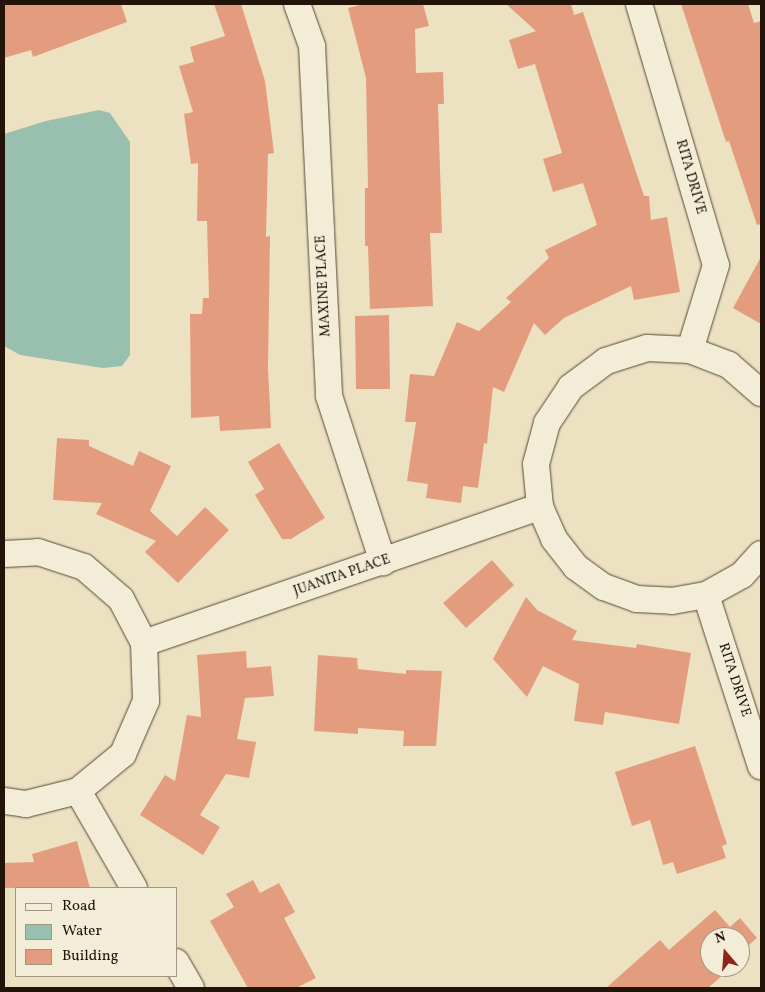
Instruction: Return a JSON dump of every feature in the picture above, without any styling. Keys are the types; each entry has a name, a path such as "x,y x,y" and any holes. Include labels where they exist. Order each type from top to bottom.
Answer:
{"street":[{"name":"MAXINE PLACE","path":"297,4 312,46 329,396 383,562"},
{"name":"RITA DRIVE","path":"639,4 716,265 690,350"},
{"path":"761,393 729,365 690,350 647,348 606,361 571,387 547,423 536,464 540,508 554,539 576,567 604,587 637,599 672,601 706,595 742,575 761,554"},
{"name":"JUANITA PLACE","path":"144,643 540,508"},
{"path":"4,554 38,552 84,567 122,599 144,643 146,701 123,754 78,791 26,804 4,800"},
{"name":"RITA DRIVE","path":"706,595 761,766"},
{"path":"78,791 133,887"},
{"path":"178,965 191,988"}],"water":[{"path":"99,110 110,113 130,142 130,355 122,366 103,368 20,355 4,346 4,134 46,121"}],"building":[{"path":"4,4 121,4 127,22 33,57 31,50 4,58"},
{"path":"214,4 241,4 265,81 274,153 268,154 266,237 270,236 268,368 271,428 220,431 219,416 191,418 190,314 202,314 203,298 209,298 207,221 197,221 198,163 191,164 184,114 193,112 179,66 194,62 190,47 225,36"},
{"path":"364,4 423,4 429,26 415,29 416,73 443,72 444,104 438,104 442,233 430,233 433,306 370,309 368,246 365,246 365,188 368,188 366,78 348,8"},
{"path":"506,4 571,4 574,15 583,12 644,196 649,196 651,220 667,217 680,292 634,300 631,286 564,318 545,335 534,323 504,392 493,387 487,444 484,443 478,488 463,486 461,503 426,498 428,484 407,481 416,422 405,422 410,374 434,376 457,322 479,331 511,302 506,298 549,258 545,250 597,225 583,183 553,192 543,159 562,153 535,64 518,69 509,40 536,31"},
{"path":"681,4 748,4 754,23 761,21 761,224 757,225 729,141 726,142"},
{"path":"761,257 761,324 733,308"},
{"path":"389,315 390,389 356,389 355,316"},
{"path":"57,438 89,440 89,446 133,466 139,451 171,466 150,511 177,536 205,507 229,530 178,583 145,552 156,541 96,514 102,503 53,500"},
{"path":"279,443 325,518 291,539 282,539 255,495 264,489 248,462"},
{"path":"492,560 514,585 466,628 443,603"},
{"path":"526,597 537,610 577,631 572,640 636,648 637,644 691,653 679,724 605,712 603,725 574,721 579,684 543,666 527,697 493,659"},
{"path":"246,651 247,668 271,666 274,696 245,698 237,739 256,742 249,778 226,774 200,815 220,827 203,855 140,815 165,775 175,781 187,715 201,717 197,655"},
{"path":"318,655 357,658 358,669 406,674 406,670 442,671 436,746 403,746 404,731 358,728 358,734 314,731"},
{"path":"695,746 727,844 722,846 726,858 677,874 673,862 663,865 650,820 632,826 615,772"},
{"path":"77,841 90,887 4,888 4,863 34,862 32,854"},
{"path":"253,880 260,893 279,883 295,912 284,918 316,978 296,988 248,988 210,921 234,907 226,894"},
{"path":"715,910 730,927 700,927 700,977 721,977 708,988 606,988 660,940 669,950"},
{"path":"740,918 748,927 730,927"},
{"path":"750,930 757,938 750,944"}]}
